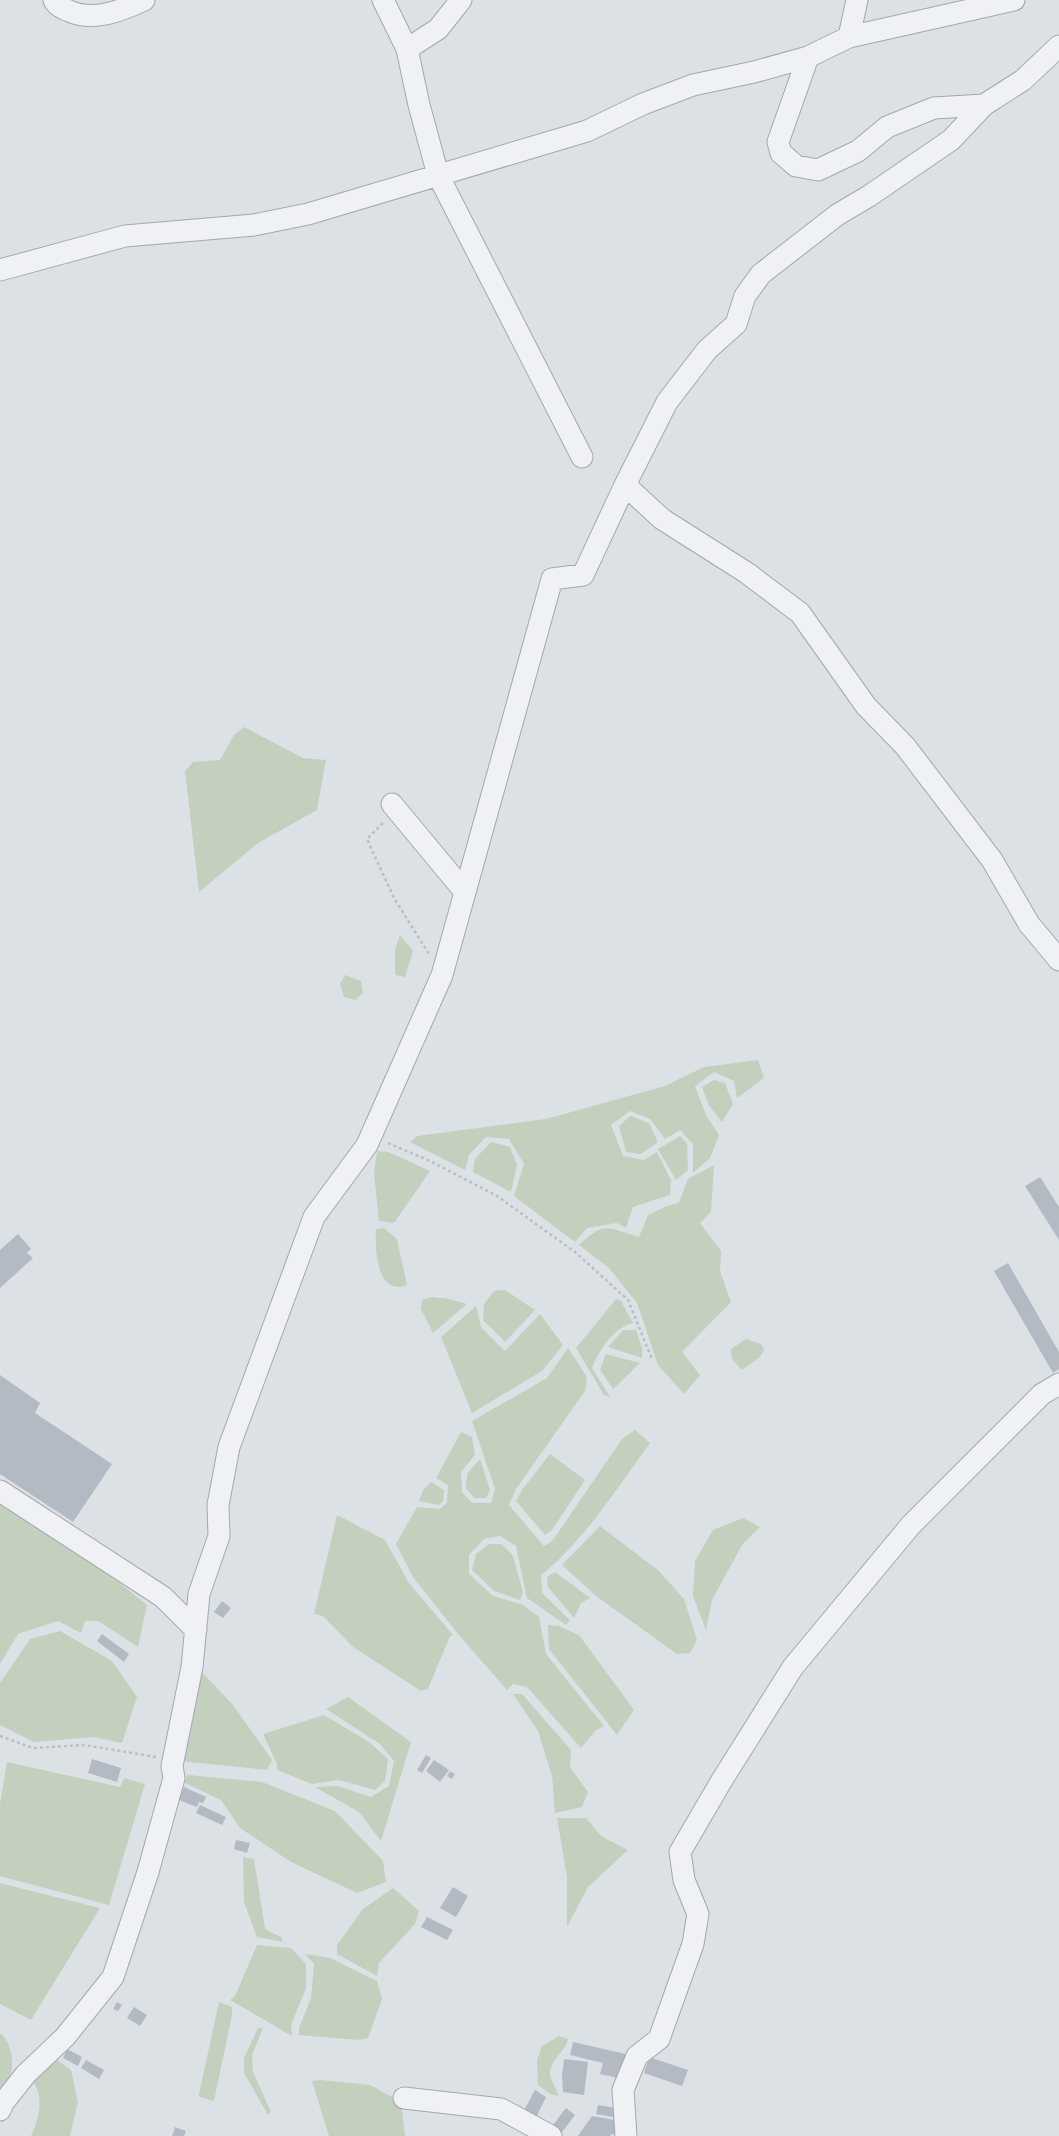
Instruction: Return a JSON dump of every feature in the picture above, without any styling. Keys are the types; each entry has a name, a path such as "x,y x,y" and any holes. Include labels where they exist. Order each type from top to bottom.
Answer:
{"street":[{"path":"54,0 57,5 80,16 98,16 127,8 144,0"},
{"path":"382,0 407,49 419,105 438,175 582,457"},
{"path":"407,49 438,29 461,0"},
{"path":"849,37 857,0"},
{"path":"0,270 125,236 254,225 308,214 438,175 517,154 588,131 643,104 693,85 754,72 808,57 849,37 1014,0"},
{"path":"0,2110 3,2103 26,2074 65,2037 113,1977 148,1872 174,1778 172,1766 192,1667 199,1594 219,1536 218,1505 229,1447 314,1217 367,1145 442,974 552,579 583,575 625,485 667,402 708,350 736,324 745,296 761,274 837,215 869,196 951,140 984,106 1024,80 1059,46"},
{"path":"808,57 778,142 781,153 796,166 818,170 858,151 887,127 934,108 984,106"},
{"path":"625,485 662,520 747,573 800,613 866,706 905,746 992,860 1029,924 1059,960"},
{"path":"394,807 465,892"},
{"path":"626,2136 623,2090 637,2056 659,2039 694,1944 698,1914 684,1880 680,1852 722,1780 793,1667 911,1525 1042,1394 1059,1384"},
{"path":"0,1491 163,1597 196,1630"},
{"path":"404,2098 501,2109 551,2136"}],"path":[{"path":"394,807 367,839 394,898 442,974"},
{"path":"371,1136 430,1161 497,1196 575,1252 628,1300 652,1358"},
{"path":"0,1736 33,1748 84,1745 154,1756 172,1766"}],"green space":[{"path":"244,727 303,758 326,760 317,810 258,843 199,892 185,771 193,762 220,760 234,735"},
{"path":"400,935 413,951 405,977 395,975 395,949"},
{"path":"345,975 361,981 363,993 355,1000 344,997 340,984"},
{"path":"758,1060 764,1078 737,1098 734,1081 714,1072 695,1086 706,1115 719,1135 710,1158 693,1173 693,1144 680,1130 665,1139 650,1119 630,1111 611,1125 623,1156 644,1160 657,1152 671,1180 670,1195 633,1207 626,1228 617,1223 587,1228 575,1242 514,1196 524,1164 509,1139 486,1137 469,1155 465,1170 410,1142 417,1136 546,1119 665,1086 704,1067"},
{"path":"714,1080 725,1083 733,1104 722,1122 709,1106 702,1087"},
{"path":"630,1116 649,1123 658,1142 641,1154 626,1152 619,1126"},
{"path":"680,1136 687,1143 688,1170 676,1180 658,1149"},
{"path":"491,1142 510,1147 517,1165 511,1192 473,1172 475,1159"},
{"path":"377,1151 389,1152 430,1171 394,1223 379,1221 374,1174"},
{"path":"714,1165 711,1212 700,1223 721,1251 720,1271 731,1302 682,1352 700,1375 684,1394 658,1365 637,1303 609,1268 579,1245 595,1232 607,1228 639,1237 648,1215 667,1206 679,1203 688,1179"},
{"path":"384,1228 397,1239 407,1285 397,1287 389,1284 383,1278 377,1258 376,1229"},
{"path":"505,1290 535,1310 505,1342 483,1320 484,1304 494,1291"},
{"path":"432,1297 449,1299 467,1304 433,1333 421,1309 422,1300"},
{"path":"616,1299 621,1301 633,1323 619,1329 613,1334 603,1347 592,1368 610,1397 604,1395 576,1348"},
{"path":"476,1306 481,1327 505,1351 540,1314 563,1345 542,1371 472,1413 441,1337"},
{"path":"623,1330 636,1330 642,1348 642,1358 608,1347"},
{"path":"746,1339 761,1344 764,1350 760,1357 742,1370 732,1359 731,1349"},
{"path":"568,1348 587,1377 585,1391 516,1489 509,1505 544,1546 553,1540 622,1439 635,1430 650,1443 600,1513 586,1530 557,1561 541,1575 542,1593 570,1620 566,1625 527,1598 516,1546 500,1536 484,1539 469,1555 469,1574 493,1596 523,1605 539,1617 546,1654 604,1726 595,1731 581,1748 527,1687 513,1684 507,1690 458,1634 413,1577 396,1544 417,1507 440,1509 447,1503 448,1485 436,1478 461,1432 472,1437 475,1455 461,1472 462,1492 472,1503 491,1503 495,1489 472,1421 547,1378"},
{"path":"606,1354 640,1363 613,1389 600,1370"},
{"path":"550,1454 585,1480 552,1530 545,1535 516,1501 522,1490"},
{"path":"480,1459 490,1490 486,1498 474,1498 466,1488 467,1474"},
{"path":"431,1482 444,1490 443,1501 439,1505 419,1501 423,1490"},
{"path":"0,1504 108,1574 147,1605 138,1647 98,1621 85,1621 81,1633 58,1621 18,1634 0,1664"},
{"path":"337,1515 385,1540 409,1583 453,1635 450,1636 428,1689 421,1691 353,1647 323,1616 314,1614"},
{"path":"743,1518 760,1527 742,1545 712,1600 706,1630 693,1596 695,1561 713,1530"},
{"path":"600,1526 659,1571 684,1599 697,1640 690,1653 677,1654 596,1596 562,1565"},
{"path":"489,1544 502,1544 513,1556 523,1592 520,1600 494,1591 472,1570 476,1554"},
{"path":"555,1572 590,1598 581,1603 574,1618 548,1587 547,1577"},
{"path":"548,1625 559,1626 579,1635 634,1710 617,1735 549,1649"},
{"path":"60,1631 112,1661 137,1697 122,1743 93,1737 34,1742 0,1725 0,1683 30,1639"},
{"path":"199,1669 233,1705 272,1760 267,1770 180,1761"},
{"path":"513,1694 522,1694 571,1750 570,1767 588,1792 582,1807 555,1813 552,1776 538,1731"},
{"path":"348,1697 411,1742 381,1841 359,1812 315,1787 338,1786 371,1797 389,1786 394,1761 380,1744 326,1709"},
{"path":"324,1715 369,1742 388,1759 385,1781 375,1790 339,1780 312,1784 277,1770 277,1764 263,1734"},
{"path":"7,1762 120,1787 124,1778 145,1784 109,1905 0,1876 0,1804"},
{"path":"188,1775 262,1782 335,1811 383,1861 386,1882 357,1893 291,1862 240,1828 221,1800 183,1782"},
{"path":"557,1818 586,1818 601,1836 628,1850 588,1887 567,1927 567,1877"},
{"path":"243,1857 254,1859 265,1929 281,1937 283,1942 257,1937 244,1902"},
{"path":"0,1883 100,1908 31,2020 0,2004"},
{"path":"393,1888 419,1911 415,1924 379,1963 377,1976 337,1954 337,1945 363,1909"},
{"path":"257,1945 291,1948 306,1964 306,1988 291,2025 292,2036 230,2000 235,1996"},
{"path":"305,1954 330,1958 377,1981 382,1999 368,2038 359,2040 299,2035 299,2028 311,1998 314,1964"},
{"path":"219,2002 232,2007 232,2015 214,2101 199,2097 199,2094"},
{"path":"258,2028 263,2028 252,2055 253,2072 271,2112 268,2115 244,2073 244,2058"},
{"path":"0,2033 7,2041 11,2053 12,2065 9,2079 0,2096"},
{"path":"559,2036 568,2039 551,2069 550,2075 558,2096 550,2094 538,2085 537,2060 542,2046"},
{"path":"57,2060 71,2070 78,2102 70,2136 31,2136 38,2115 40,2101 36,2087 32,2081"},
{"path":"321,2080 370,2085 401,2102 405,2136 329,2136 312,2081"}],"building":[{"path":"1040,1177 1059,1207 1059,1240 1025,1186"},
{"path":"18,1234 31,1249 27,1253 33,1258 0,1288 0,1250"},
{"path":"1008,1263 1059,1352 1059,1369 1053,1373 994,1271"},
{"path":"0,1375 40,1403 35,1413 112,1464 73,1522 0,1474"},
{"path":"222,1601 231,1608 223,1618 214,1612"},
{"path":"102,1634 129,1654 124,1662 97,1641"},
{"path":"426,1755 431,1758 422,1773 417,1770"},
{"path":"92,1759 121,1768 117,1782 88,1773"},
{"path":"434,1760 449,1770 440,1782 426,1771"},
{"path":"450,1771 455,1774 452,1779 447,1776"},
{"path":"184,1787 206,1797 203,1803 199,1802 197,1807 179,1800"},
{"path":"200,1805 226,1817 222,1825 196,1813"},
{"path":"236,1840 250,1843 247,1853 234,1849"},
{"path":"453,1887 468,1896 456,1917 440,1908"},
{"path":"427,1917 453,1930 447,1940 421,1927"},
{"path":"117,2002 122,2005 118,2011 113,2009"},
{"path":"134,2007 147,2015 140,2026 127,2018"},
{"path":"573,2042 630,2055 627,2069 620,2068 618,2078 600,2074 603,2063 570,2055"},
{"path":"67,2049 82,2057 78,2066 63,2058"},
{"path":"649,2057 688,2070 682,2086 644,2073"},
{"path":"564,2059 588,2062 584,2095 563,2092 562,2076"},
{"path":"86,2060 104,2070 99,2079 81,2068"},
{"path":"535,2090 546,2097 535,2120 523,2112"},
{"path":"598,2105 622,2109 620,2118 596,2114"},
{"path":"566,2108 575,2115 559,2136 550,2129"},
{"path":"592,2116 620,2121 622,2136 612,2134 610,2136 578,2136"},
{"path":"175,2127 186,2131 184,2136 172,2136"}]}
